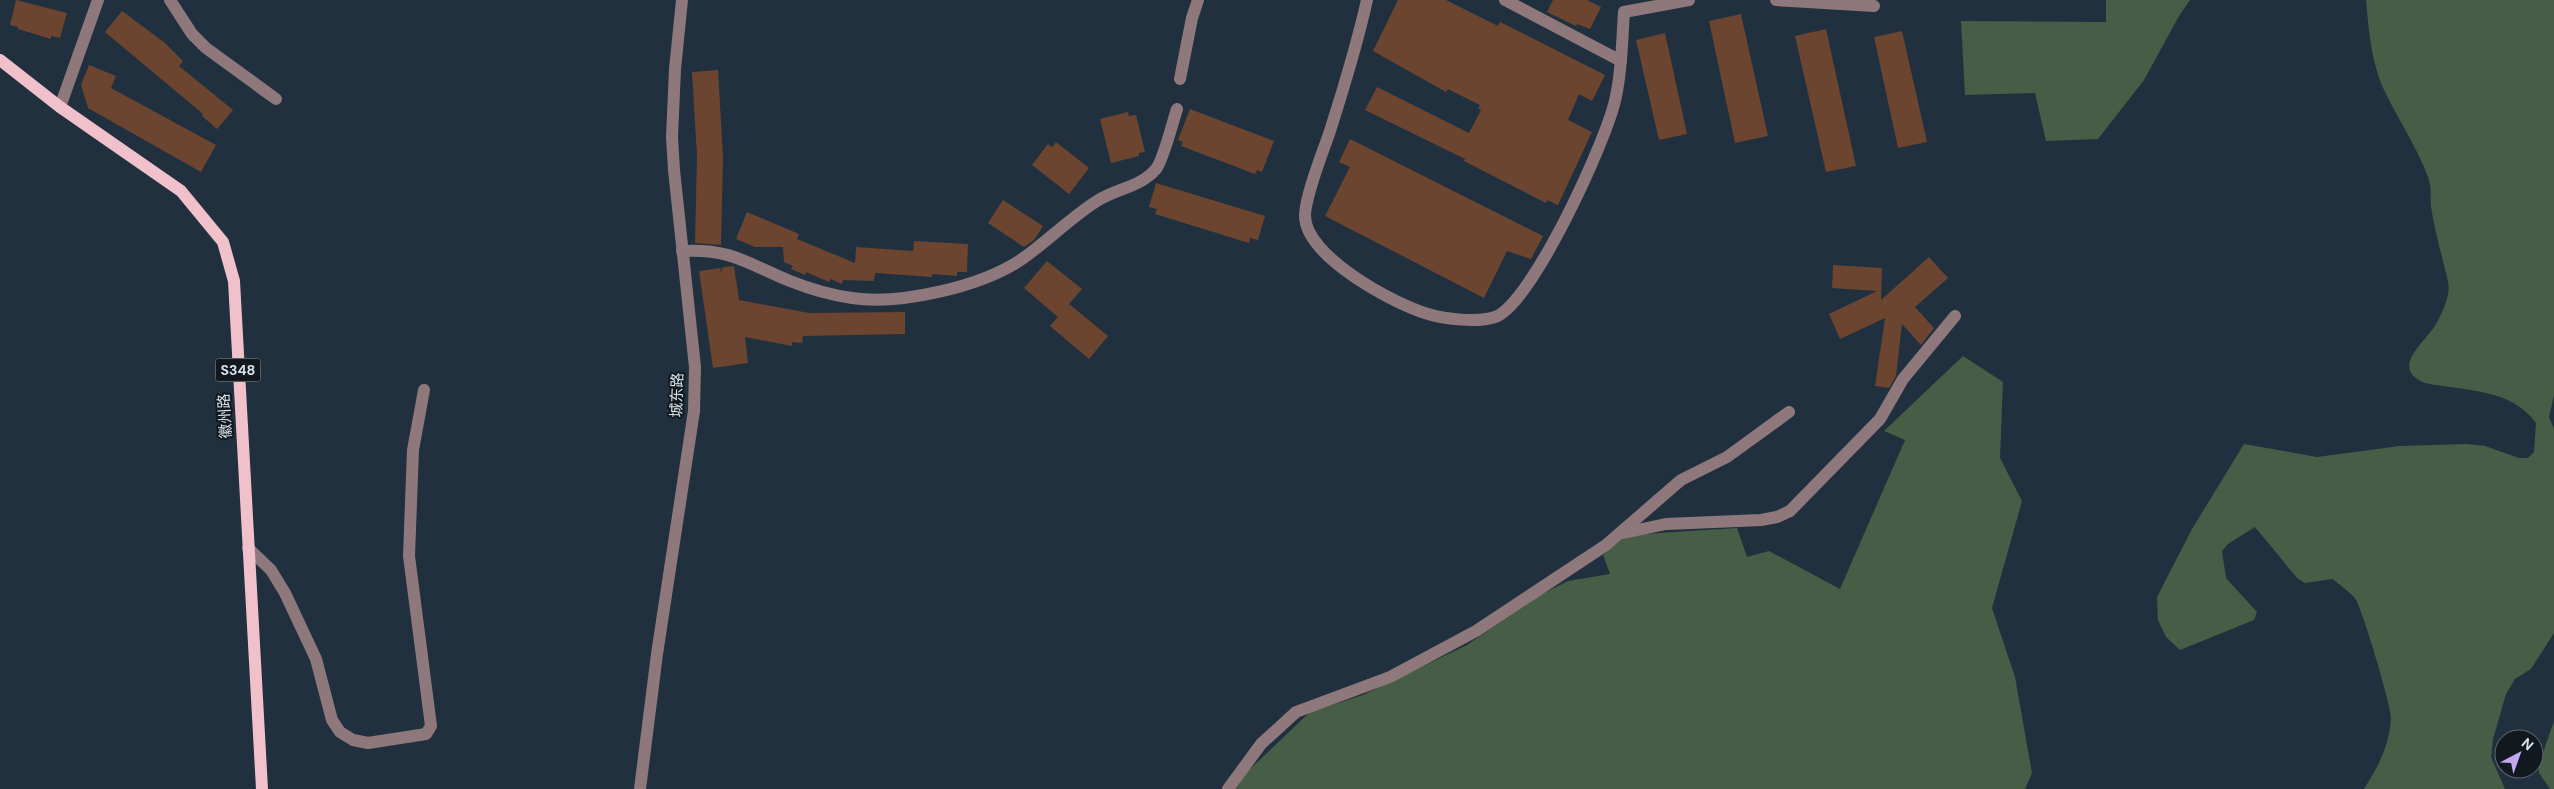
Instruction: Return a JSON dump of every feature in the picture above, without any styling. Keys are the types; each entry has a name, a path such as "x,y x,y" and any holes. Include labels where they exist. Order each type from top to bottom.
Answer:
{"main road":[{"name":"徽州路","path":"0,60 60,107 182,191 223,242 234,281 262,789"}],"street":[{"path":"60,107 98,0"},
{"path":"170,0 192,34 206,48 276,99"},
{"name":"城东路","path":"640,789 657,654 694,411 695,367 672,136 674,69 682,0"},
{"path":"1180,79 1192,18 1198,0"},
{"path":"1367,0 1353,63 1315,176 1305,215 1313,237 1331,259 1367,285 1401,303 1428,314 1456,320 1494,317 1516,300 1559,229 1591,166 1616,97 1621,61 1624,12 1689,0"},
{"path":"1505,0 1621,61"},
{"path":"1776,0 1874,6"},
{"path":"682,251 722,253 738,257 788,280 830,294 873,300 913,298 995,274 1031,252 1098,200 1147,177 1158,168 1177,109"},
{"path":"1618,534 1666,524 1776,518 1790,511 1880,419 1903,379 1955,316"},
{"path":"248,548 271,570 285,592 316,659 332,720 340,732 353,740 368,743 426,734 431,726 409,556 413,450 424,390"},
{"path":"1228,789 1261,744 1296,712 1367,686 1434,655 1476,631 1618,534 1681,480 1727,457 1789,412"}],"green space":[{"path":"2106,0 2190,0 2179,16 2144,80 2098,139 2046,141 2035,93 1965,95 1961,21 2106,22"},
{"path":"2366,0 2554,0 2554,395 2549,417 2554,429 2554,633 2531,669 2515,679 2506,694 2496,729 2494,729 2491,757 2494,764 2494,779 2501,779 2505,789 2364,789 2382,755 2388,737 2391,718 2382,678 2360,608 2354,597 2333,579 2305,583 2297,578 2255,527 2228,544 2222,551 2226,578 2257,612 2254,620 2180,650 2166,637 2158,620 2157,597 2192,529 2244,444 2317,457 2400,446 2467,444 2485,446 2519,458 2528,458 2534,452 2536,423 2514,403 2486,393 2425,383 2414,377 2410,370 2410,362 2413,355 2436,324 2441,314 2446,303 2449,286 2431,207 2429,181 2419,155 2380,81 2371,47"},
{"path":"1963,356 2003,382 2000,458 2022,501 1992,608 2015,677 2032,773 2025,789 1236,789 1248,771 1310,712 1363,695 1467,645 1538,596 1568,581 1610,574 1603,555 1627,535 1737,528 1747,557 1769,551 1840,589 1905,440 1884,431"},
{"path":"2554,721 2554,789 2550,789 2543,779 2544,750"}],"building":[{"path":"16,0 67,13 60,38 51,36 51,39 10,25"},
{"path":"1398,0 1446,0 1498,26 1500,22 1605,75 1592,101 1579,94 1568,120 1592,132 1558,205 1547,200 1546,203 1464,161 1465,159 1365,110 1377,87 1469,133 1481,110 1478,108 1480,105 1448,89 1446,92 1373,51"},
{"path":"1553,0 1587,0 1601,7 1590,29 1577,24 1576,26 1547,12"},
{"path":"122,11 165,43 183,61 179,66 233,110 217,129 202,116 203,114 105,32"},
{"path":"1741,14 1768,136 1735,143 1709,21"},
{"path":"1826,29 1856,166 1826,172 1795,36"},
{"path":"1902,31 1927,142 1898,148 1874,37"},
{"path":"1665,33 1687,134 1659,140 1636,40"},
{"path":"89,65 116,76 111,88 216,145 201,172 88,108 81,85"},
{"path":"718,70 723,157 721,245 695,243 697,156 692,72"},
{"path":"1190,109 1274,141 1262,172 1257,170 1255,174 1181,146 1183,142 1178,140"},
{"path":"1128,112 1129,116 1136,115 1145,152 1139,153 1139,156 1111,163 1100,119"},
{"path":"1350,139 1543,236 1531,259 1507,251 1484,298 1325,216 1350,167 1339,162"},
{"path":"1056,142 1089,168 1069,194 1032,165 1048,144 1052,147"},
{"path":"1156,183 1265,216 1258,240 1250,238 1249,243 1155,214 1157,209 1149,207"},
{"path":"1003,200 1043,226 1034,240 1024,247 988,223"},
{"path":"747,212 799,234 797,239 855,263 856,247 913,251 914,241 968,244 967,272 957,272 957,276 932,274 932,277 875,273 874,281 843,280 842,284 831,279 829,282 806,272 805,275 791,269 793,266 784,262 783,247 755,247 736,239"},
{"path":"1929,257 1948,278 1915,307 1934,328 1921,345 1902,324 1896,376 1889,388 1875,386 1885,318 1840,339 1829,314 1877,291 1832,288 1833,265 1882,268 1881,300"},
{"path":"1047,261 1082,289 1069,304 1108,336 1089,359 1050,326 1058,317 1024,288"},
{"path":"734,266 739,300 809,313 905,312 905,334 803,336 802,343 792,342 792,346 745,337 748,363 713,368 699,271 721,268 720,274 723,267"}]}
